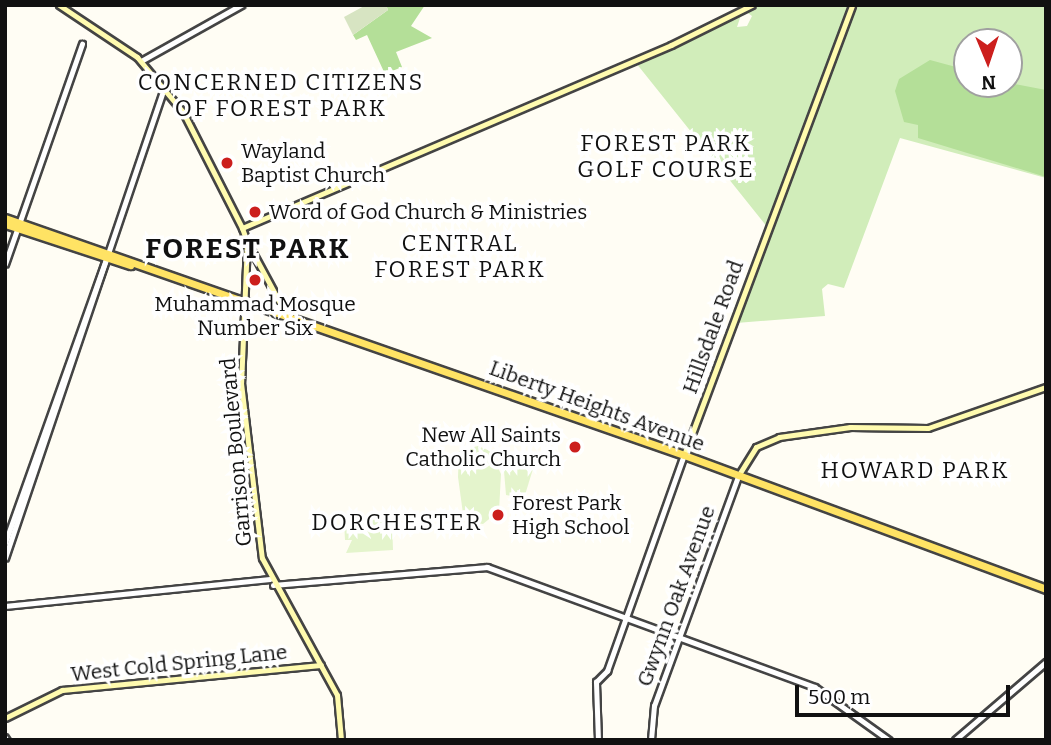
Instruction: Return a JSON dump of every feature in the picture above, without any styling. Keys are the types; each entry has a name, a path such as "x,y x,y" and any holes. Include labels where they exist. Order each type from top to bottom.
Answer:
{"main road":[{"name":"Garrison Boulevard","path":"59,5 141,61 164,89 191,122 242,228 247,242 241,383 262,558 271,582 321,665 340,703 341,740"},
{"path":"242,228 679,41 752,5"},
{"name":"Hillsdale Road","path":"684,455 852,5"},
{"name":"Liberty Heights Avenue","path":"5,218 19,226"},
{"name":"Liberty Heights Avenue","path":"5,224 19,226 134,264 684,455 1046,589"},
{"path":"247,242 288,317"},
{"name":"Gwynn Oak Avenue","path":"738,476 756,447 779,436 850,427 928,428 1046,387"},
{"name":"West Cold Spring Lane","path":"5,718 62,691 321,665"}],"street":[{"path":"141,61 241,5"},
{"path":"5,264 82,44"},
{"path":"5,558 164,89"},
{"path":"5,543 107,256"},
{"name":"Hillsdale Road","path":"598,740 596,682 607,671 684,455"},
{"name":"Gwynn Oak Avenue","path":"651,740 650,729 738,476"},
{"path":"5,606 271,582 487,567 815,687 889,740"},
{"path":"955,740 1046,662"}],"green space":[{"path":"366,5 386,5 388,10 353,35 344,17"},
{"path":"386,5 425,5 411,26 432,38 396,52 402,67 385,74 367,35 356,40 353,35 388,10"},
{"name":"FOREST PARK GOLF COURSE","path":"756,5 1046,5 1046,178 900,138 844,288 828,284 822,289 825,316 736,323 768,228 636,63 742,12 737,27 747,26 752,16 745,11"},
{"path":"930,60 953,66 953,98 1023,98 1023,86 1046,90 1046,177 918,138 918,125 904,122 895,91 899,79"},
{"path":"478,446 490,451 501,474 499,511 483,524 464,521 458,477 459,451"},
{"path":"503,459 533,469 524,498 506,495"},
{"path":"392,519 393,550 346,553 352,540 345,540 344,521"}],"place":[{"name":"Wayland Baptist Church","path":"227,163"},
{"name":"Word of God Church & Ministries","path":"255,212"},
{"name":"Muhammad Mosque Number Six","path":"255,280"},
{"name":"New All Saints Catholic Church","path":"575,447"},
{"name":"Forest Park High School","path":"498,515"}],"district":[{"name":"CONCERNED CITIZENS OF FOREST PARK","path":"281,95"},
{"name":"FOREST PARK GOLF COURSE","path":"666,156"},
{"name":"FOREST PARK","path":"248,249"},
{"name":"CENTRAL FOREST PARK","path":"460,256"},
{"name":"HOWARD PARK","path":"915,470"},
{"name":"DORCHESTER","path":"397,522"}]}
